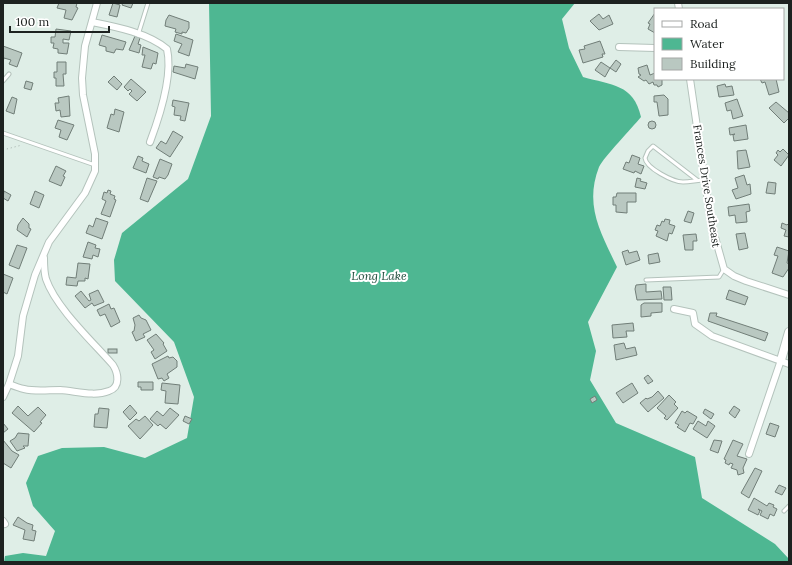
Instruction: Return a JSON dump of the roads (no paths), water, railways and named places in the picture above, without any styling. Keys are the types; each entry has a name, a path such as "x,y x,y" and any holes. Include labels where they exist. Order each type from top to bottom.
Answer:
{"street":[{"path":"3,397 18,356 23,316 35,275 49,242 92,180 96,165 83,96 82,78 85,46 97,3"},
{"path":"92,22 138,34 160,44 167,49 166,81 162,106 150,142"},
{"path":"619,47 654,48"},
{"name":"Frances Drive Southeast","path":"690,80 711,223 724,269"},
{"path":"9,384 23,389 37,391 94,393 110,391 116,386 118,381 118,373 113,365 66,312 50,288 44,270 44,256"},
{"path":"724,269 734,276 746,281 789,295"},
{"path":"674,309 693,313 695,324 712,336 789,364"},
{"path":"749,454 789,332"}],"lane":[{"path":"138,34 148,3"},
{"path":"3,81 9,74"},
{"path":"3,133 96,165"},
{"path":"697,180 653,146 648,151 645,158 647,164 670,179 682,182 705,180"},
{"path":"646,280 719,277 724,269"},
{"path":"784,511 789,506"}],"water":[{"name":"Long Lake","path":"209,3 575,3 562,19 569,48 583,77 612,84 627,92 638,106 641,117 602,162 595,181 593,194 596,219 605,243 617,267 588,322 596,351 590,380 616,423 695,457 702,498 775,544 789,559 789,562 4,562 5,556 23,553 46,556 55,531 33,506 26,483 38,456 62,448 104,447 145,458 187,438 194,397 174,342 115,281 114,260 122,233 188,179 211,116"}]}
